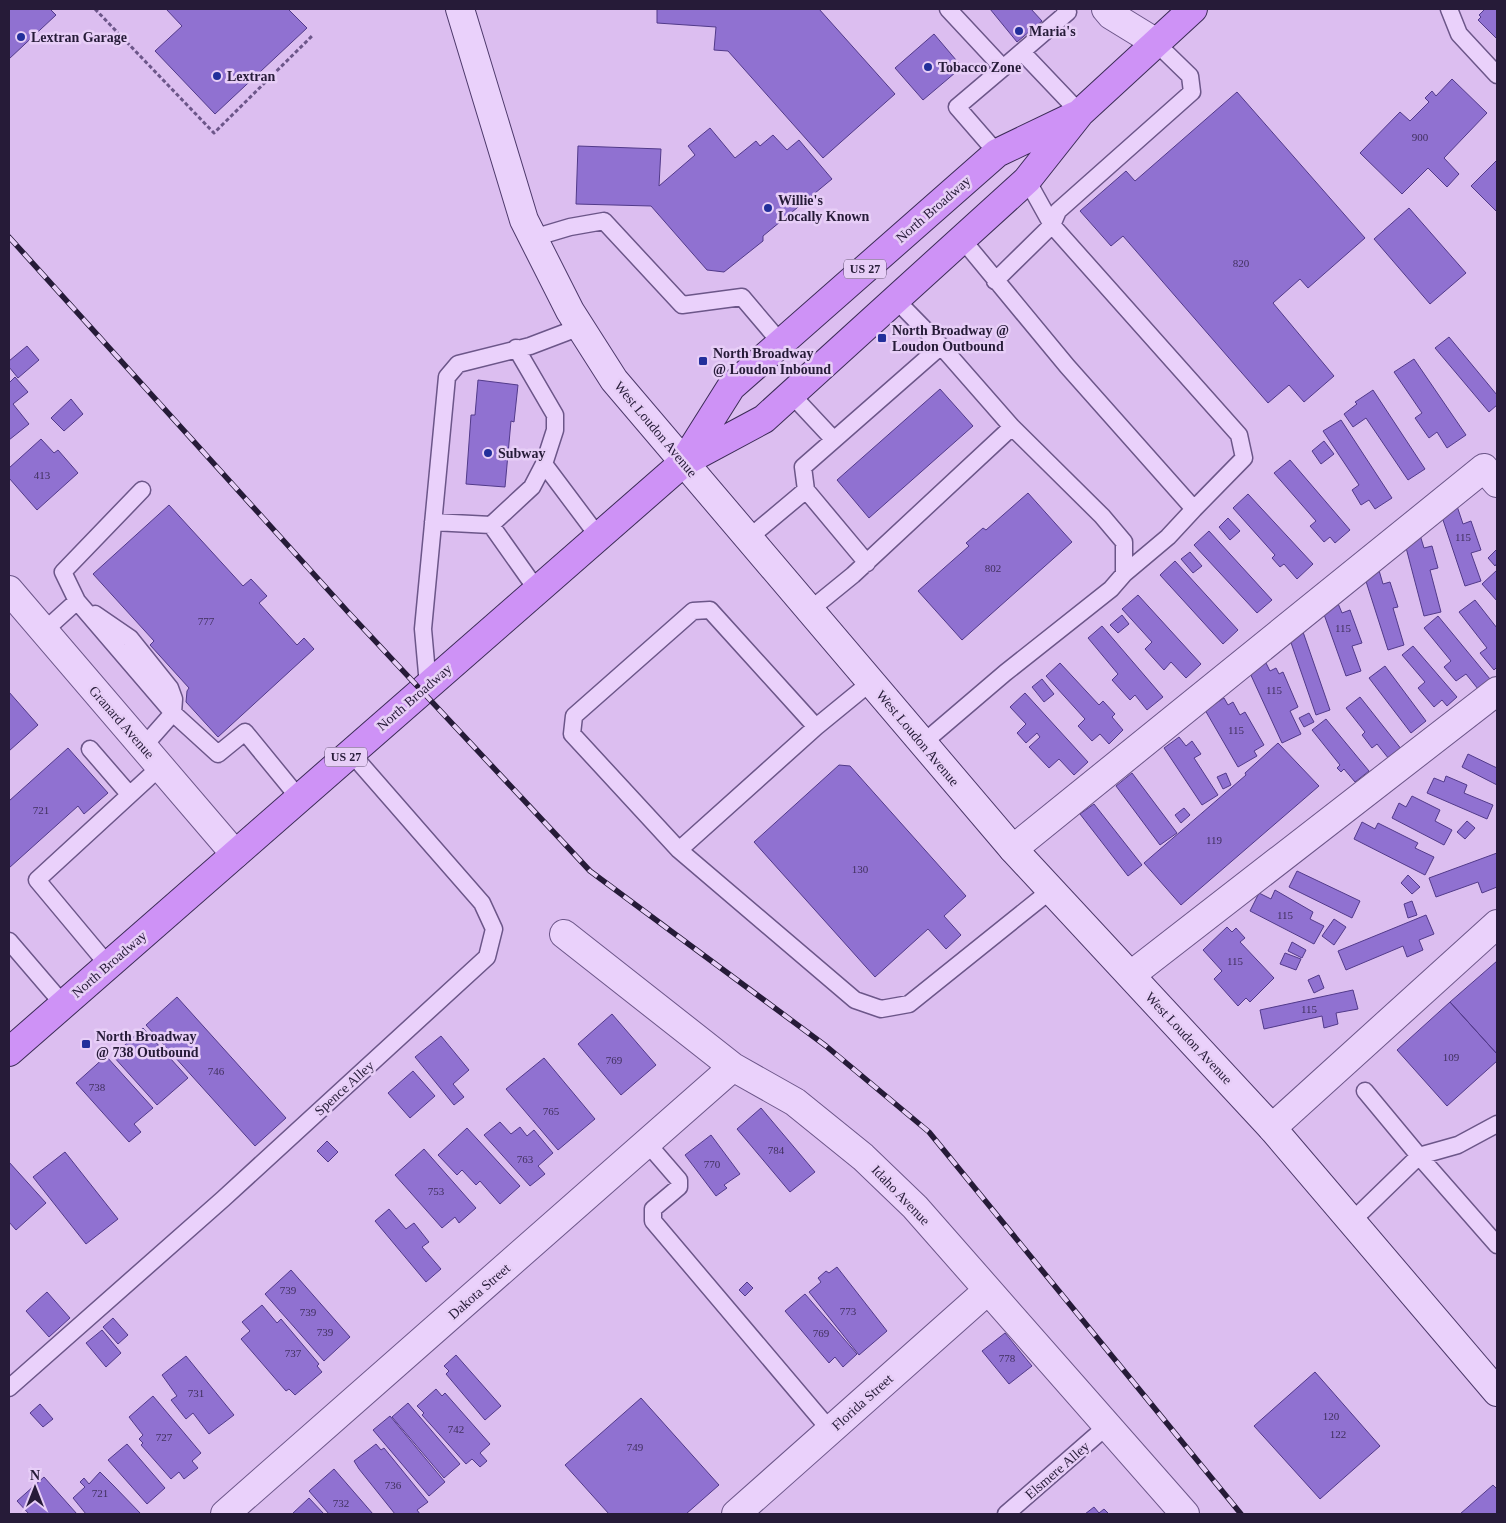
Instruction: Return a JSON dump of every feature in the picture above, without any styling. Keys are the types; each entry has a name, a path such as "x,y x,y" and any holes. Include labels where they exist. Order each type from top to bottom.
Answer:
{"main road":[{"name":"North Broadway","path":"9,1052 684,462 764,419 1027,180 1080,113 1193,9"},
{"name":"North Broadway","path":"684,462 731,387 997,153 1080,113"}],"street":[{"name":"West Loudon Avenue","path":"460,9 524,220 570,311 614,380 750,537 1013,849 1272,1128 1497,1392"},
{"path":"1106,9 1111,15 1155,42"},
{"path":"1013,849 1484,468 1497,483"},
{"name":"Granard Avenue","path":"9,590 235,854"},
{"path":"1131,975 1497,691"},
{"path":"1272,1128 1497,924"},
{"name":"Idaho Avenue","path":"564,934 733,1068 795,1102 863,1156 915,1207 1185,1514"},
{"name":"Dakota Street","path":"225,1514 733,1068"},
{"name":"Florida Street","path":"736,1514 988,1291"}],"lane":[{"path":"948,9 1003,68"},
{"path":"997,153 957,107 1068,12 1065,9"},
{"path":"1448,9 1459,34 1497,75"},
{"path":"996,281 1052,225 1058,210 1192,92 1190,76 1155,42"},
{"path":"1022,52 1080,113"},
{"path":"923,743 1005,673 1111,589 1124,574 1168,537 1244,458 1239,435 1052,225 1027,180"},
{"path":"533,238 570,227 604,221 682,305 742,297 781,343"},
{"path":"962,239 1067,366 1194,509"},
{"path":"895,299 942,346 1012,427 1102,516 1124,542 1124,574"},
{"path":"428,685 423,629 447,377 458,364 530,346 580,327"},
{"path":"867,563 806,490 803,467 942,346"},
{"path":"433,522 491,525 532,487 544,464 552,445 555,415 516,348"},
{"path":"791,394 834,440"},
{"path":"810,610 867,563 1012,427"},
{"path":"544,464 598,536"},
{"path":"142,490 63,572 77,601 173,713 218,754 245,732 299,798"},
{"path":"750,537 806,490"},
{"path":"491,525 537,590"},
{"path":"44,631 77,601"},
{"path":"816,727 710,610 692,611 574,716 572,734 679,850 855,1000 881,1009 909,1004 1051,890"},
{"path":"679,850 816,727 871,682"},
{"path":"143,746 173,713"},
{"path":"90,749 129,794"},
{"name":"Spence Alley","path":"9,1388 223,1198 487,957 494,929 482,904 351,753"},
{"path":"108,965 37,880 160,767"},
{"path":"10,944 63,1004"},
{"path":"1365,1091 1419,1156 1497,1244"},
{"path":"1352,1221 1419,1156 1458,1145 1497,1124"},
{"path":"647,1143 678,1180 678,1187 652,1209 653,1221 830,1430"},
{"name":"Elsmere Alley","path":"1006,1514 1107,1426"}],"path":[{"path":"95,9 214,133 312,36"}],"building":[{"name":"Lextran Garage","path":"9,9 50,9 56,15 9,59"},
{"name":"Lextran","path":"166,9 288,9 307,28 215,114 155,51 182,26"},
{"path":"657,9 819,9 895,94 823,158 728,51 714,50 716,27 657,23"},
{"name":"Maria's","path":"990,9 1031,9 1042,21 1017,42"},
{"path":"1485,9 1497,9 1497,39 1478,20 1481,17 1479,15"},
{"name":"Tobacco Zone","path":"934,34 962,67 923,100 895,68"},
{"path":"1452,79 1487,113 1444,158 1459,174 1447,187 1428,168 1402,194 1360,153 1400,112 1410,121 1429,102 1425,98 1432,91 1436,96"},
{"path":"1237,92 1365,238 1308,288 1300,279 1273,303 1334,376 1304,402 1289,385 1268,403 1123,236 1111,246 1080,211 1126,171 1135,181"},
{"path":"710,128 735,158 756,141 760,146 773,135 787,150 799,140 832,179 763,236 763,241 724,272 707,270 651,206 576,204 578,146 661,149 659,186 695,155 688,146"},
{"path":"1497,160 1497,212 1471,186"},
{"path":"1409,208 1466,273 1430,304 1374,239"},
{"path":"1449,337 1497,395 1497,405 1489,412 1435,348"},
{"path":"27,346 39,360 18,378 9,367 9,361"},
{"path":"1414,359 1466,435 1447,448 1437,432 1429,438 1415,418 1422,413 1394,372"},
{"path":"15,377 28,392 13,404 29,424 9,440 9,383"},
{"name":"Subway","path":"478,380 518,385 514,422 511,421 505,487 466,484 471,415 475,415"},
{"path":"940,389 973,426 869,518 837,480"},
{"path":"1373,390 1425,469 1408,480 1366,418 1353,427 1344,414 1357,404 1355,402"},
{"path":"71,399 83,414 64,431 51,418"},
{"path":"1341,420 1392,498 1375,509 1369,500 1361,505 1352,490 1359,485 1323,431"},
{"path":"41,439 54,453 58,450 78,473 37,510 9,478 9,468"},
{"path":"1324,441 1334,454 1321,464 1312,451"},
{"path":"1290,460 1350,530 1335,543 1330,537 1324,542 1310,526 1316,521 1274,473"},
{"path":"1028,493 1072,542 962,640 918,591 969,546 966,543 983,528 986,530"},
{"path":"1248,494 1313,564 1297,579 1284,564 1280,567 1272,558 1275,555 1233,508"},
{"path":"169,505 243,586 251,579 267,596 259,603 297,645 304,638 314,649 218,737 186,702 189,688 150,645 154,641 93,574"},
{"path":"1457,506 1463,524 1471,521 1481,550 1471,553 1481,581 1465,586 1440,511"},
{"path":"1228,518 1240,531 1230,540 1219,527"},
{"path":"1209,531 1272,600 1257,613 1194,545"},
{"path":"1420,535 1424,548 1432,546 1438,568 1430,570 1441,612 1424,616 1404,540"},
{"path":"1497,549 1497,563 1495,566 1488,558"},
{"path":"1190,552 1202,566 1193,573 1181,559"},
{"path":"1175,561 1238,630 1223,644 1160,575"},
{"path":"1378,567 1383,584 1390,582 1398,607 1393,608 1404,645 1388,650 1363,572"},
{"path":"1497,570 1497,601 1482,584"},
{"path":"1138,595 1201,664 1186,678 1171,662 1164,670 1145,649 1152,642 1122,609"},
{"path":"1475,600 1497,628 1497,667 1494,670 1480,653 1487,648 1459,612"},
{"path":"1337,601 1342,613 1350,610 1362,643 1352,646 1361,671 1346,676 1321,606"},
{"path":"1122,615 1129,624 1118,633 1110,625"},
{"path":"1438,616 1490,679 1478,689 1466,674 1456,681 1444,667 1451,661 1424,628"},
{"path":"1102,626 1163,697 1147,710 1135,695 1130,700 1112,680 1118,674 1088,638"},
{"path":"1302,629 1330,710 1316,715 1288,634"},
{"path":"1413,646 1457,697 1447,706 1442,700 1434,707 1418,688 1425,682 1402,655"},
{"path":"1060,663 1099,705 1103,701 1115,714 1112,717 1123,730 1109,744 1100,734 1092,741 1078,726 1085,719 1046,676"},
{"path":"1266,663 1270,671 1276,668 1279,674 1283,672 1298,707 1290,711 1301,734 1282,743 1249,671"},
{"path":"1385,666 1426,721 1411,733 1369,678"},
{"path":"1042,679 1054,694 1044,702 1032,687"},
{"path":"9,692 38,725 9,751"},
{"path":"1025,693 1088,762 1074,775 1059,759 1049,768 1029,747 1040,737 1037,733 1026,743 1017,733 1026,724 1010,707"},
{"path":"1360,697 1402,750 1389,759 1377,744 1372,748 1362,735 1365,732 1346,708"},
{"path":"1224,698 1228,705 1233,702 1240,715 1245,712 1264,745 1254,751 1257,756 1238,767 1205,710"},
{"path":"1309,713 1314,722 1304,727 1299,718"},
{"path":"1326,719 1369,771 1355,782 1344,769 1341,772 1337,768 1340,765 1312,730"},
{"path":"1179,737 1186,746 1192,741 1201,754 1194,758 1218,795 1202,805 1164,748"},
{"path":"1278,743 1319,786 1181,905 1144,863 1246,775 1245,773"},
{"path":"68,748 108,793 84,814 78,806 9,868 9,801"},
{"path":"1468,754 1497,768 1497,785 1462,767"},
{"path":"839,765 850,766 966,896 944,916 961,935 946,949 928,929 875,977 754,842"},
{"path":"1132,773 1177,833 1160,845 1116,786"},
{"path":"1226,773 1231,785 1223,789 1217,777"},
{"path":"1446,776 1467,785 1464,793 1493,805 1487,819 1427,793 1434,778 1444,782"},
{"path":"1412,796 1440,810 1435,821 1452,830 1444,845 1392,818 1399,803 1406,807"},
{"path":"1094,804 1142,865 1128,876 1080,814"},
{"path":"1184,808 1190,815 1181,823 1175,815"},
{"path":"1467,821 1475,828 1465,839 1457,832"},
{"path":"1362,822 1375,829 1378,823 1418,843 1415,848 1434,857 1425,875 1354,839"},
{"path":"1497,853 1497,887 1482,893 1478,882 1436,897 1429,878"},
{"path":"1297,871 1360,901 1352,918 1289,887"},
{"path":"1408,875 1420,887 1412,894 1401,883"},
{"path":"1275,890 1313,912 1310,919 1324,926 1314,944 1250,911 1259,893 1271,899"},
{"path":"1412,901 1417,915 1408,918 1404,904"},
{"path":"1426,915 1434,934 1419,940 1423,950 1407,957 1403,946 1346,970 1338,951"},
{"path":"1334,919 1346,927 1334,945 1322,936"},
{"path":"1227,927 1232,932 1236,928 1245,938 1240,942 1274,978 1250,1002 1246,998 1238,1006 1214,979 1222,971 1203,950"},
{"path":"1292,942 1306,950 1302,958 1288,951"},
{"path":"1285,953 1301,959 1296,970 1280,964"},
{"path":"1497,961 1497,1054 1450,1002"},
{"path":"1319,975 1324,988 1314,993 1308,980"},
{"path":"1353,990 1358,1009 1336,1013 1338,1024 1324,1028 1322,1016 1264,1029 1260,1010"},
{"path":"177,997 286,1118 255,1146 146,1025"},
{"path":"1450,1002 1497,1054 1497,1061 1447,1106 1397,1050"},
{"path":"612,1014 656,1065 621,1095 578,1044"},
{"path":"143,1028 188,1078 157,1105 113,1056"},
{"path":"441,1036 469,1070 453,1084 464,1097 454,1105 415,1057"},
{"path":"106,1056 153,1108 134,1124 141,1132 129,1142 76,1083"},
{"path":"544,1058 595,1119 558,1150 506,1089"},
{"path":"413,1071 435,1096 410,1118 388,1093"},
{"path":"761,1108 815,1172 790,1192 737,1129"},
{"path":"500,1122 511,1134 520,1127 527,1136 534,1130 553,1153 538,1166 545,1174 530,1186 484,1135"},
{"path":"467,1128 520,1186 500,1204 480,1181 476,1185 462,1170 457,1175 438,1155"},
{"path":"711,1135 740,1174 724,1185 727,1188 716,1196 685,1155"},
{"path":"327,1141 338,1152 328,1162 317,1151"},
{"path":"424,1149 476,1208 459,1223 455,1217 442,1228 395,1175"},
{"path":"65,1152 118,1219 86,1244 33,1177"},
{"path":"9,1162 46,1203 16,1230 9,1222"},
{"path":"389,1209 406,1229 414,1223 429,1242 422,1247 441,1269 426,1282 375,1221"},
{"path":"837,1267 887,1331 859,1355 809,1292 821,1282 818,1278 826,1271 829,1273"},
{"path":"291,1270 350,1337 324,1361 265,1294"},
{"path":"747,1282 753,1288 745,1296 739,1290"},
{"path":"47,1292 70,1318 49,1337 26,1311"},
{"path":"805,1294 857,1354 843,1367 835,1357 829,1363 785,1311"},
{"path":"262,1305 277,1323 281,1319 319,1364 317,1366 322,1372 295,1395 289,1389 286,1391 241,1339 250,1331 242,1322"},
{"path":"113,1318 128,1335 118,1344 103,1327"},
{"path":"102,1330 121,1353 106,1367 86,1343"},
{"path":"1005,1333 1032,1366 1009,1384 982,1351"},
{"path":"456,1355 501,1406 485,1420 446,1374 449,1371 444,1366"},
{"path":"186,1356 234,1415 209,1434 193,1413 186,1419 171,1400 177,1396 162,1375"},
{"path":"1315,1372 1380,1446 1320,1499 1254,1426"},
{"path":"436,1389 442,1396 445,1393 490,1444 480,1453 487,1461 480,1467 472,1459 466,1464 422,1415 424,1413 417,1406"},
{"path":"153,1396 201,1453 192,1461 198,1468 184,1479 179,1472 171,1479 141,1445 143,1443 139,1439 143,1435 129,1417"},
{"path":"641,1398 719,1485 686,1514 609,1514 565,1465"},
{"path":"408,1403 460,1464 444,1478 392,1417"},
{"path":"40,1404 53,1419 43,1427 30,1413"},
{"path":"390,1416 445,1482 429,1496 373,1430"},
{"path":"127,1444 165,1488 147,1504 108,1460"},
{"path":"376,1444 381,1450 384,1448 428,1502 417,1510 420,1514 395,1514 359,1469 354,1461"},
{"path":"334,1469 373,1514 329,1514 309,1491"},
{"path":"100,1472 141,1514 86,1514 73,1498 85,1487 80,1482 84,1478 89,1484"},
{"path":"44,1477 77,1514 29,1514 17,1501"},
{"path":"1493,1485 1497,1489 1497,1514 1460,1514"},
{"path":"309,1498 324,1514 292,1514"},
{"path":"1094,1507 1099,1513 1104,1509 1109,1514 1085,1514"}],"railway":[{"path":"9,237 348,612 590,871 826,1046 929,1132 1241,1514"}],"place":[{"name":"Maria's","path":"1019,31"},
{"name":"Lextran Garage","path":"21,37"},
{"name":"Tobacco Zone","path":"928,67"},
{"name":"Lextran","path":"217,76"},
{"name":"Willie's Locally Known","path":"768,208"},
{"name":"North Broadway @ Loudon Outbound","path":"882,338"},
{"name":"North Broadway @ Loudon Inbound","path":"703,361"},
{"name":"Subway","path":"488,453"},
{"name":"North Broadway @ 738 Outbound","path":"86,1044"}]}
